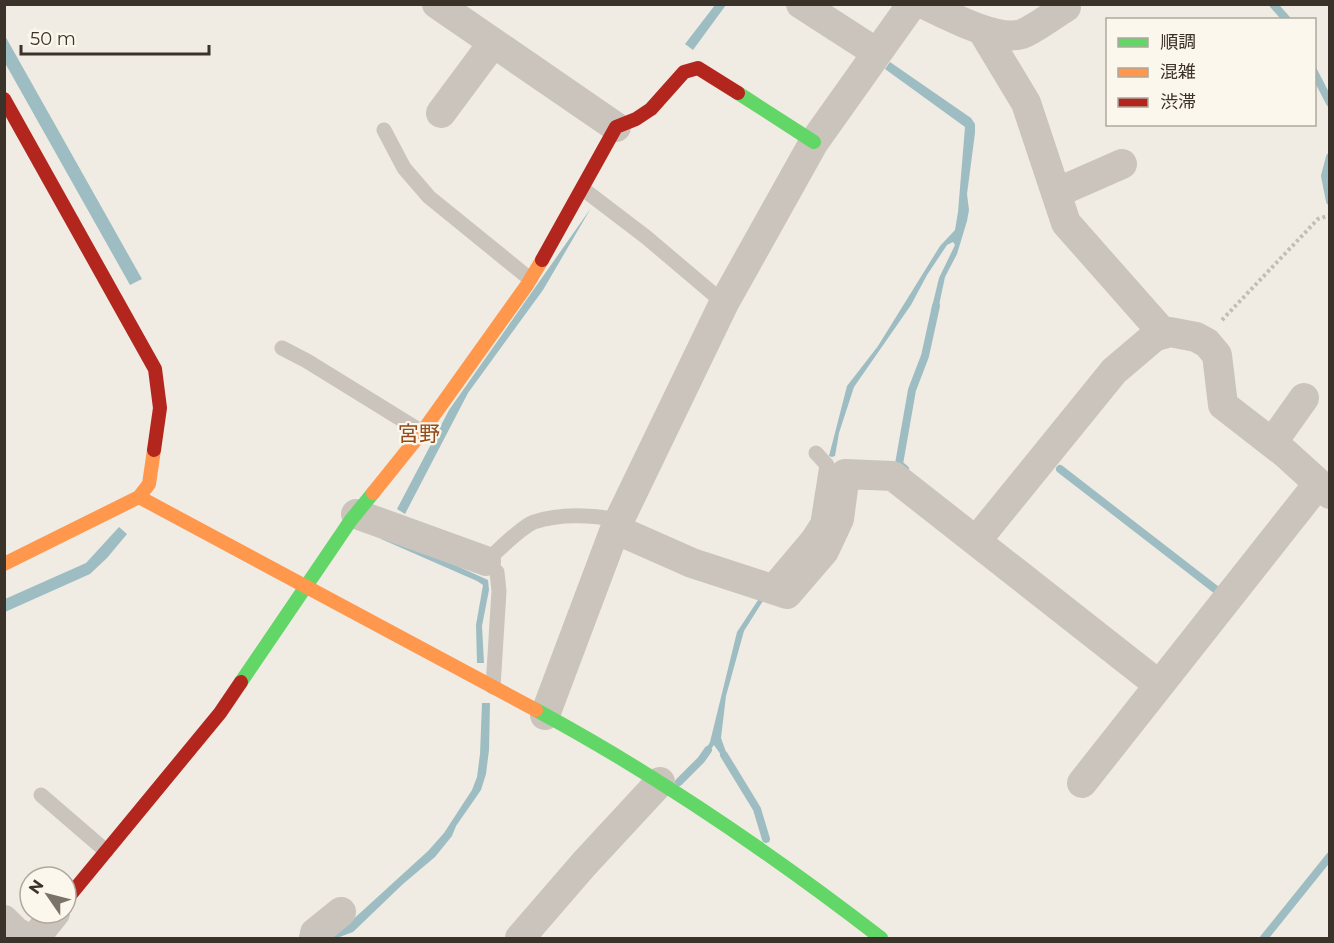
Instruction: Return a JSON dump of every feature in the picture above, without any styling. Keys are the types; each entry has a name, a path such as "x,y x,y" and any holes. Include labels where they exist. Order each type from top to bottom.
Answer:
{"street":[{"path":"437,4 616,127"},
{"path":"801,4 877,52"},
{"path":"545,715 617,524 724,303 814,142 912,4"},
{"path":"924,4 982,30 999,34 1021,34 1066,7"},
{"path":"982,30 1026,103 1066,223 1164,334"},
{"path":"441,113 493,43"},
{"path":"78,885 220,712 356,514 422,432 530,279 583,189 616,127 636,119 651,109 684,72 698,68 814,142"},
{"path":"4,99 155,369 160,408 150,484 139,497 4,564"},
{"path":"1056,193 1122,164"},
{"path":"976,541 1114,371 1154,337 1170,332 1196,337 1207,343 1217,355 1223,405 1272,443 1324,489 1159,685 1082,783"},
{"path":"1272,443 1304,398"},
{"path":"617,524 692,563 787,594 824,551 839,519 845,474 893,476 1159,685"},
{"path":"139,497 545,715 660,782 834,902 881,939"},
{"path":"356,514 486,561"},
{"path":"520,939 584,864 660,782"},
{"path":"314,939 315,933 340,912"},
{"path":"4,920 27,939"},
{"path":"34,939 46,925"}],"lane":[{"path":"384,130 404,168 429,197 530,279"},
{"path":"583,189 646,237 724,303"},
{"path":"282,348 422,432"},
{"path":"767,586 810,536 818,522 827,465 816,453"},
{"path":"493,687 499,591 497,572 486,561 532,522 566,516 599,516 617,524"},
{"path":"41,795 106,851"}],"path":[{"path":"1196,337 1215,327 1317,219 1329,215"}],"water":[{"path":"715,5 726,5 693,50 685,44"},
{"path":"4,34 142,279 130,285 5,63"},
{"path":"890,62 971,118 975,124 967,194 969,210 957,254 945,277 938,310 934,315 931,311 939,278 955,245 953,242 947,245 911,305 854,387 839,433 835,456 832,457 829,456 847,386 878,346 940,246 955,230 958,212 965,127 885,69"},
{"path":"591,208 543,290 468,393 405,514 397,509 449,410"},
{"path":"119,527 127,534 90,574 5,612 5,599 86,563"},
{"path":"384,533 488,580 489,590 482,626 484,663 477,663 476,625 483,585 381,539"},
{"path":"762,594 766,596 744,631 726,696 721,738 730,763 728,765 714,745 704,758 703,754 710,742 737,632"},
{"path":"482,703 490,703 486,774 481,790 456,826 452,836 435,857 353,932 337,938 328,938 348,924 428,851 444,833 472,790 477,777"}],"waterway":[{"path":"1273,4 1285,18"},
{"path":"1316,76 1330,103"},
{"path":"1330,157 1325,176 1330,201"},
{"path":"905,469 899,464 912,390 925,356 936,306"},
{"path":"1060,469 1219,592 1222,588"},
{"path":"679,782 708,750"},
{"path":"724,755 757,809 766,839"},
{"path":"1264,938 1330,856"}],"traffic: fast":[{"path":"738,93 814,142"},
{"path":"241,682 351,520 373,493"},
{"path":"536,710 626,761 713,817 798,876 881,938"}],"traffic: slow":[{"path":"373,493 422,432 527,285 542,260"},
{"path":"4,564 139,497 149,484 154,450"},
{"path":"139,497 536,710"}],"traffic: jam":[{"path":"542,260 616,127 636,119 651,109 684,72 698,68 738,93"},
{"path":"4,99 155,369 160,408 154,450"},
{"path":"78,885 220,713 241,682"}],"district":[{"name":"宮野","path":"419,433"}]}
